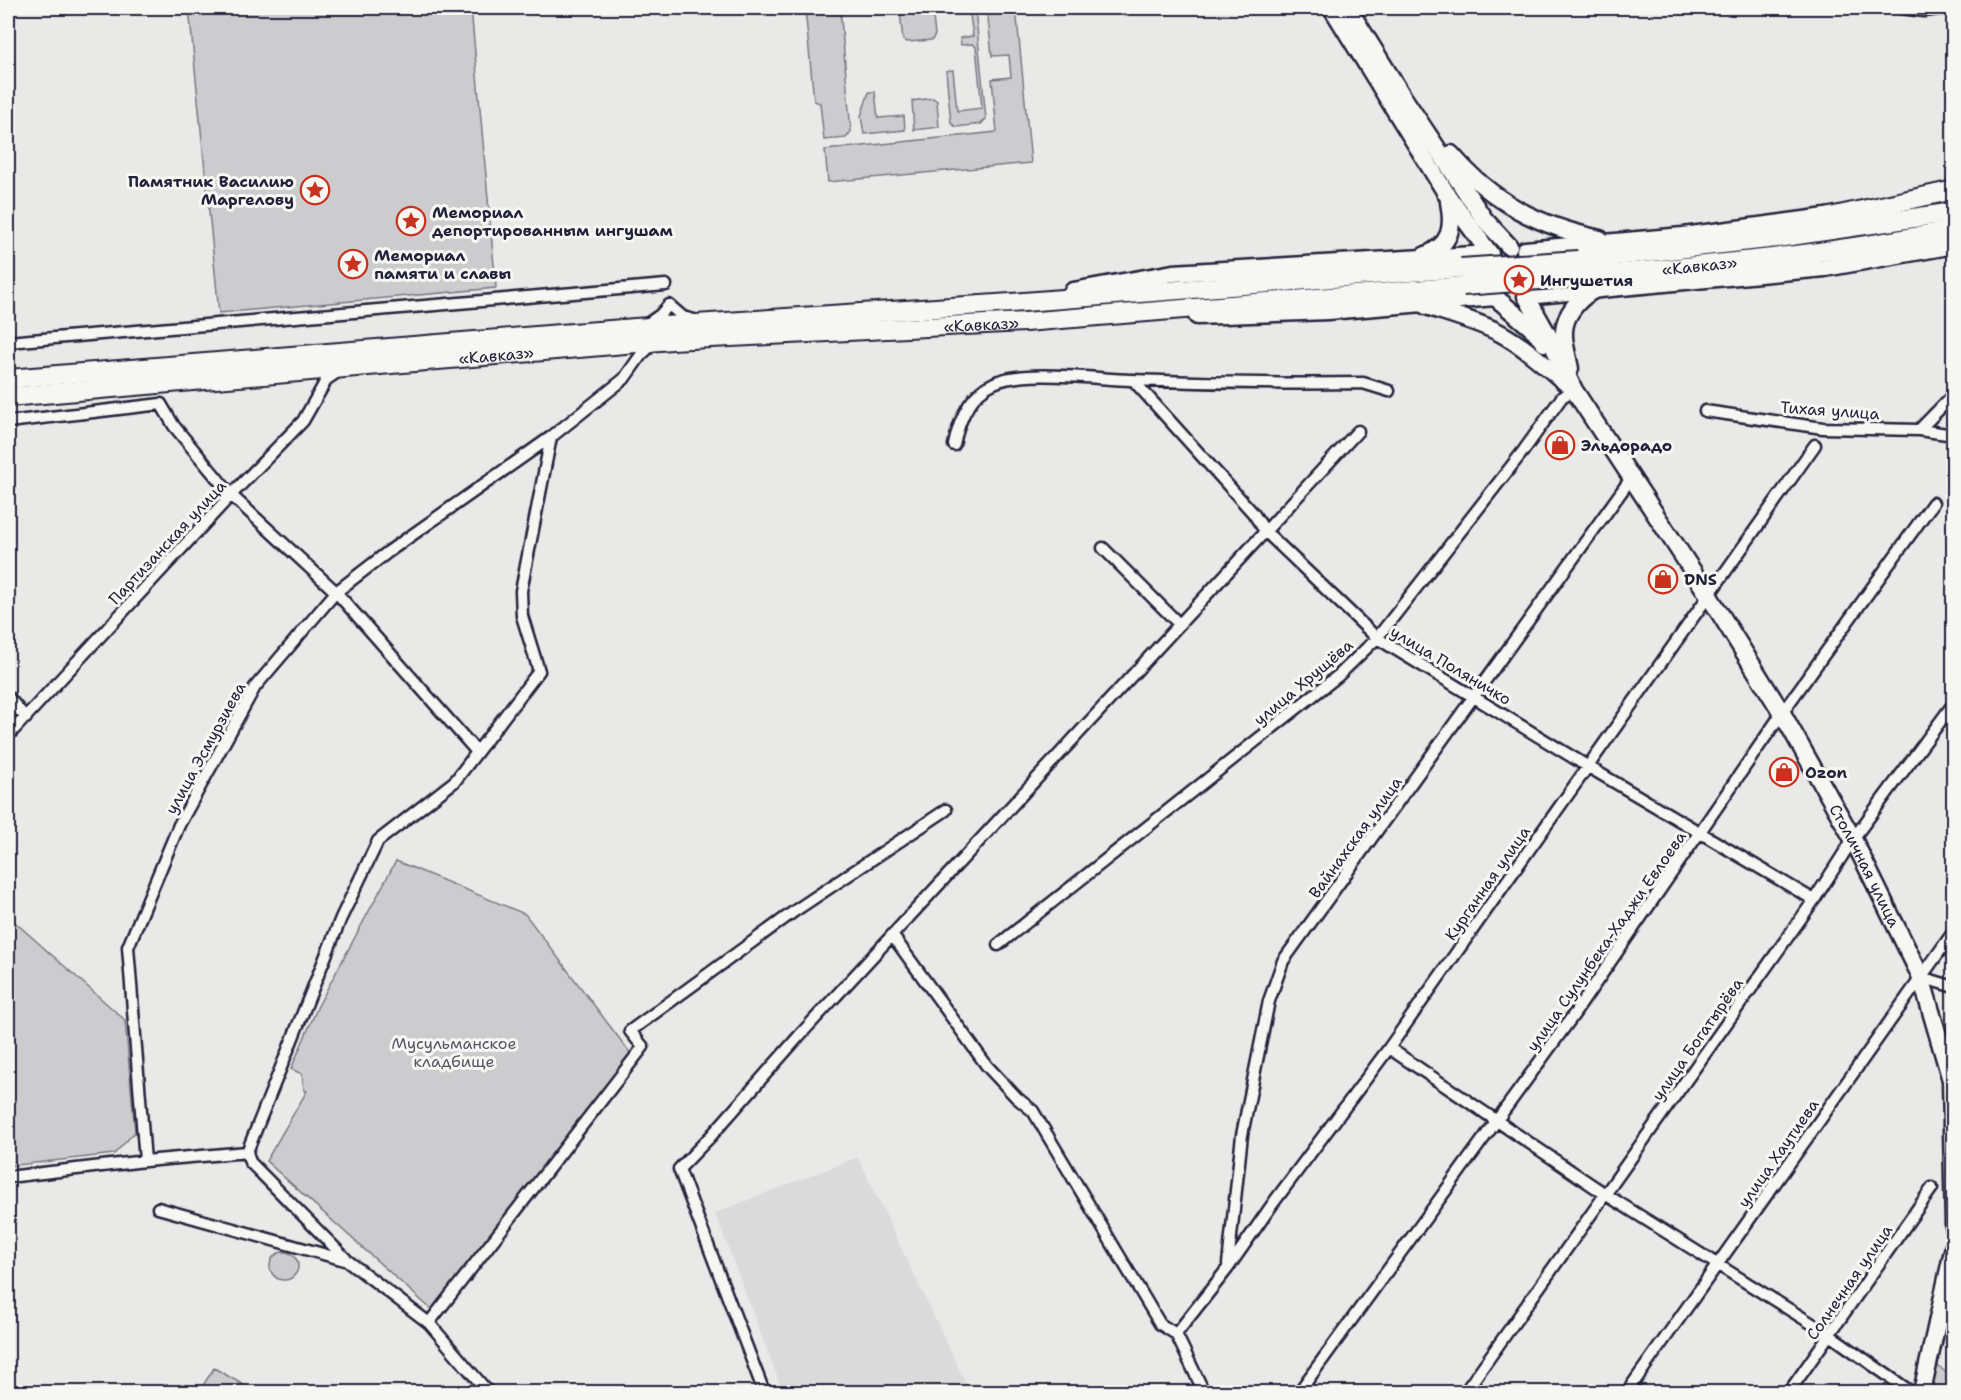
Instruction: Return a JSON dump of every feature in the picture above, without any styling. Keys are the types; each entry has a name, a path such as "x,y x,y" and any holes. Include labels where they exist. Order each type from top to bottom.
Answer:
{"highway":[{"path":"1821,219 1953,190"},
{"name":"«Кавказ»","path":"1579,268 1953,212"},
{"name":"«Кавказ»","path":"8,379 707,322 1579,268 1719,264 1907,239 1953,229"},
{"name":"«Кавказ»","path":"8,397 623,344 1025,322 1462,277"}],"main road":[{"path":"1332,8 1449,198 1490,254"},
{"path":"1348,8 1402,97 1484,219 1517,248 1533,257 1538,273 1533,288 1526,296"},
{"path":"1402,97 1464,169 1493,195 1524,214 1558,229 1619,243"},
{"path":"1574,390 1535,331 1495,297 1485,285 1482,274 1484,264 1490,254 1498,248 1619,243 1821,219 1953,196"},
{"path":"1417,258 1436,251 1446,241 1452,217 1449,198"},
{"path":"1025,322 1328,312 1495,297 1510,301 1526,296 1824,268 1953,245"},
{"path":"1011,303 1173,273 1490,254"},
{"path":"1574,390 1563,332 1575,305 1584,295 1597,289"},
{"path":"1526,296 1548,335 1565,374"},
{"path":"1416,303 1460,317 1500,334 1541,361 1574,390"},
{"name":"Столичная улица","path":"1574,390 1709,596 1782,713 1853,839 1921,977 1951,1080 1953,1227"},
{"path":"1922,1392 1953,1246"}],"street":[{"path":"1901,8 1924,11 1947,8"},
{"path":"8,342 666,285"},
{"name":"улица Эсмурзиева","path":"145,1161 128,947 179,825 255,687 336,592 388,552 551,437 624,379 641,355 656,342"},
{"path":"623,344 634,365"},
{"name":"Партизанская улица","path":"8,736 231,495 303,421 327,379 344,367"},
{"path":"294,372 308,375 315,382 317,389 315,402"},
{"path":"954,445 958,425 970,402 993,383 1017,376 1363,383 1389,391"},
{"name":"улица Поляничко","path":"1133,380 1253,513 1265,531 1377,638 1814,900"},
{"name":"улица Хрущёва","path":"998,945 1339,675 1377,638 1524,450 1562,397 1574,390"},
{"path":"1919,430 1953,394"},
{"path":"8,423 161,404 174,426 231,495 336,592 477,752"},
{"name":"Тихая улица","path":"1705,411 1823,428 1919,430 1953,435"},
{"path":"764,1392 679,1169 1358,431"},
{"path":"488,1392 429,1323 348,1261 250,1162 247,1152 341,918 378,842 455,781 539,671 522,616 521,591 551,437"},
{"name":"Курганная улица","path":"1176,1334 1228,1268 1389,1047 1815,445"},
{"name":"Вайнахская улица","path":"1228,1268 1242,1135 1269,1001 1284,961 1632,477"},
{"name":"улица Сулунбека-Хаджи Евлоева","path":"1299,1392 1575,1013 1782,713 1933,503"},
{"path":"1103,548 1179,624"},
{"path":"8,697 26,718"},
{"name":"улица Богатырёва","path":"1465,1392 1814,900 1853,839 1953,703"},
{"path":"429,1323 643,1047 630,1031 796,910 946,810"},
{"name":"улица Хаутиева","path":"1627,1392 1953,932"},
{"path":"892,935 987,1066 1017,1098 1033,1111 1160,1324 1176,1334 1204,1392"},
{"path":"1921,977 1953,987"},
{"path":"1389,1047 1605,1194 1830,1335 1911,1392"},
{"path":"8,1177 247,1152"},
{"name":"Солнечная улица","path":"1789,1392 1932,1188"},
{"path":"158,1208 348,1261"}],"shaded area":[{"path":"858,1157 970,1392 783,1392 715,1213"}],"green space":[{"path":"189,8 471,8 496,288 219,313"},
{"path":"805,8 840,8 851,132 846,138 824,140 820,103 814,101"},
{"path":"902,8 932,8 935,35 932,40 907,42 903,40 900,12"},
{"path":"969,8 975,8 986,119 981,124 956,127 951,123 946,71 953,70 957,111 982,108 976,47 972,44 961,45 960,38 973,36"},
{"path":"987,8 1016,8 1031,163 828,182 825,150 997,132 992,79 1011,77 1009,55 992,56"},
{"path":"869,92 875,92 878,118 904,116 905,130 864,134 861,116"},
{"path":"933,98 937,101 939,127 914,130 912,101"},
{"name":"Мусульманское кладбище","path":"396,861 525,914 631,1054 433,1311 266,1161 307,1091 304,1090 302,1074 291,1069 318,1006"},
{"path":"8,916 125,1020 135,1132 114,1154 8,1166"},
{"path":"284,1252 294,1256 298,1266 294,1276 284,1280 274,1276 270,1266 274,1256"},
{"path":"1929,1359 1953,1378 1953,1392 1922,1392"},
{"path":"214,1368 256,1392 211,1392 202,1387"}],"place":[{"name":"Памятник Василию Маргелову","path":"315,190"},
{"name":"Мемориал депортированным ингушам","path":"411,221"},
{"name":"Мемориал памяти и славы","path":"353,264"},
{"name":"Ингушетия","path":"1519,280"},
{"name":"Эльдорадо","path":"1560,445"},
{"name":"DNS","path":"1663,579"},
{"name":"Ozon","path":"1784,772"}]}
